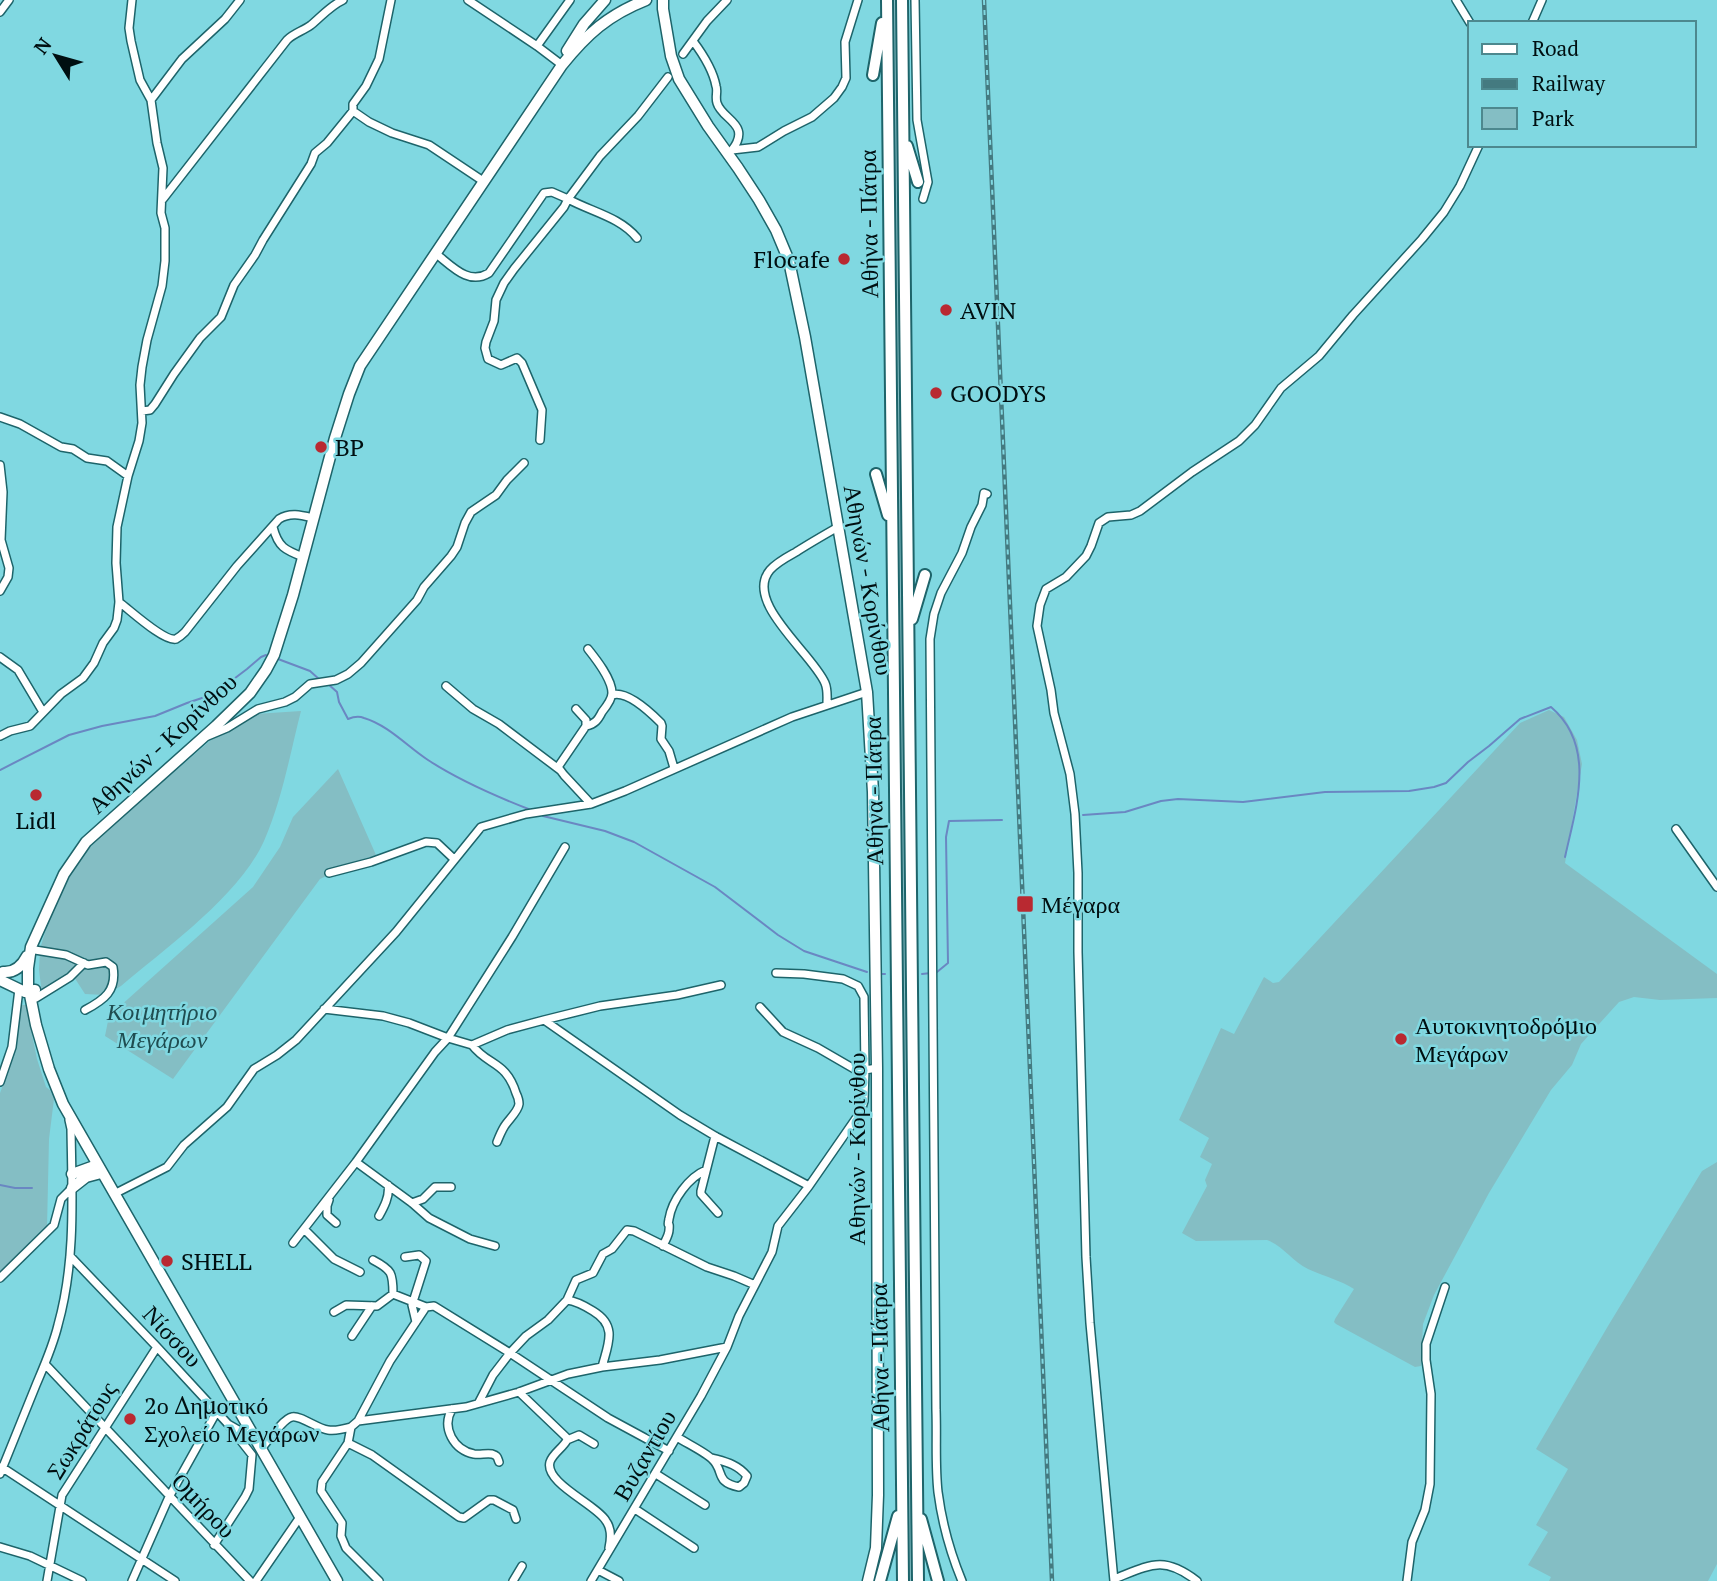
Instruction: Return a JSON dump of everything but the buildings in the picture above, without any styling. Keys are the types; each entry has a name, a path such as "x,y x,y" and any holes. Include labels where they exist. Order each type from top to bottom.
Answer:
{"highway":[{"path":"873,75 886,0"},
{"name":"Αθήνα - Πάτρα","path":"886,0 903,1581"},
{"name":"Αθήνα - Πάτρα","path":"902,0 918,1581"},
{"path":"903,133 918,182"},
{"path":"876,474 892,528"},
{"path":"908,632 925,575"},
{"path":"880,1581 902,1500"},
{"path":"917,1506 938,1581"}],"main road":[{"name":"Αθηνών - Κορίνθου","path":"562,65 576,36 605,0"},
{"name":"Αθηνών - Κορίνθου","path":"337,1581 69,1116 58,1093 36,1025 28,968 40,926 69,864 86,842 204,737 250,693 266,670 282,633 335,438 360,366 562,65 598,26 619,12 646,0"},
{"name":"Αθηνών - Κορίνθου","path":"663,4 671,56 679,79 689,98 729,151 776,230 789,261 805,337 867,692 873,792 876,982 878,1521 876,1548 868,1581"},
{"path":"1,974 19,967 33,948"},
{"path":"1,974 30,990"},
{"path":"72,1174 99,1169"},
{"path":"72,1188 99,1169"}],"street":[{"path":"0,12 9,0"},
{"path":"0,736 30,726 61,694 83,678 117,620 117,527 128,476 139,442 142,367 164,271 165,228 161,213 163,169 151,100 140,80 131,41 129,29 132,0"},
{"path":"151,100 182,59 225,19 240,0"},
{"path":"163,200 287,40 343,0"},
{"path":"142,411 150,410 200,338 221,317 234,285 256,255 315,153 327,143 353,111 353,104 366,86 379,59 391,0"},
{"path":"468,0 562,65"},
{"path":"537,46 570,0"},
{"path":"683,54 707,21 727,0"},
{"path":"729,151 758,148 812,117 834,98 846,78 845,42 858,0"},
{"path":"915,0 917,120 928,182 923,199"},
{"path":"1456,0 1469,21"},
{"path":"1533,21 1542,0"},
{"path":"693,41 715,82 717,104 736,125 738,139 729,151"},
{"path":"540,440 542,410 525,368 517,358 501,365 488,359 486,354 486,342 494,321 496,300 504,283 522,258 564,207 600,156 638,116 668,77"},
{"path":"353,111 384,129 429,145 483,181"},
{"path":"1197,1581 1181,1570 1159,1564 1114,1580 1087,1268 1075,814 1070,774 1054,713 1037,626 1040,605 1046,589 1066,577 1086,556 1103,519 1140,511 1248,432 1281,388 1319,356 1432,227 1461,186 1478,147"},
{"path":"435,253 465,276 483,276 493,270 544,193 552,192 619,221 637,238"},
{"path":"0,417 20,424 87,458 107,461 128,476"},
{"path":"204,737 221,731 258,709 285,702 310,684 335,680 348,674 361,663 417,600 451,556 471,512 496,495 524,463"},
{"path":"0,465 3,477 1,537 9,568 8,577 0,590"},
{"path":"962,1581 947,1539 938,1490 930,639 941,593 962,552 984,494 987,494"},
{"path":"119,603 166,638 177,638 185,632 237,566 279,519 286,514 301,514 313,519"},
{"path":"273,527 281,546 303,557"},
{"path":"827,704 827,691 822,677 771,612 763,584 764,578 774,566 838,527"},
{"path":"588,649 598,661 612,695"},
{"path":"0,657 18,670 43,712"},
{"path":"446,686 473,709 499,724 560,770 591,804"},
{"path":"114,1194 167,1167 184,1145 227,1107 254,1069 287,1048 304,1032 396,932 481,827 526,814 591,804 784,720 867,692"},
{"path":"586,726 596,721 612,695 619,693 634,700 661,723 661,739 669,751 674,768"},
{"path":"560,770 559,762 586,726 586,720 576,709"},
{"path":"1676,829 1717,887"},
{"path":"329,873 371,862 426,842 437,842 454,859"},
{"path":"293,1243 448,1038 565,847"},
{"path":"33,948 66,955 88,964 106,962 113,967 113,986 99,1003 85,1010"},
{"path":"0,1082 3,1064 14,1040 30,990 64,981 83,963"},
{"name":"Βυζαντίου","path":"591,1581 656,1474 727,1348 739,1316 772,1252 778,1226 861,1111 865,1070 864,998 858,986 843,979 776,973"},
{"path":"324,1009 383,1016 472,1045 508,1030 600,1006 677,995 721,985"},
{"path":"760,1007 783,1032 856,1070 877,1068"},
{"path":"544,1020 643,1090 715,1136 809,1186"},
{"path":"472,1045 476,1051 506,1072 512,1079 518,1097 517,1109 497,1142"},
{"path":"69,1116 73,1217 61,1313 45,1364 1,1470 175,1581"},
{"path":"715,1136 701,1194 718,1213"},
{"path":"356,1162 429,1218 470,1239 495,1246"},
{"path":"663,1245 670,1231 668,1221 673,1206 695,1177 706,1170"},
{"path":"379,1216 387,1198 388,1185"},
{"path":"412,1203 423,1199 435,1187 451,1187"},
{"path":"0,1278 54,1225 61,1199 72,1188"},
{"path":"330,1196 327,1214 336,1223"},
{"path":"304,1229 334,1259 360,1272"},
{"path":"479,1402 493,1375 510,1353 567,1300 576,1280 593,1273 603,1254 612,1249 627,1230 707,1267 755,1285"},
{"path":"405,1257 419,1255 426,1261 412,1301 416,1322"},
{"name":"Νίσσου","path":"70,1256 228,1424 253,1435"},
{"path":"334,1311 346,1305 382,1304 393,1294 393,1277 390,1271 373,1260"},
{"path":"1407,1581 1412,1542 1425,1510 1430,1484 1431,1394 1426,1344 1445,1287"},
{"path":"393,1294 426,1307 434,1306 608,1418 669,1451"},
{"path":"567,1300 583,1305 607,1322 610,1332 602,1367"},
{"path":"352,1336 372,1306"},
{"path":"261,1449 292,1416 328,1430 351,1427 358,1421 390,1361 426,1307"},
{"name":"Σωκράτους","path":"47,1581 64,1492 157,1347"},
{"path":"358,1421 466,1407 568,1374 727,1348"},
{"name":"Ομήρου","path":"45,1364 250,1581"},
{"path":"519,1392 567,1440"},
{"path":"452,1409 448,1421 454,1443 474,1454 495,1455 499,1462"},
{"path":"132,1581 169,1497 217,1411"},
{"path":"214,1545 247,1493 253,1458 228,1424"},
{"path":"351,1427 348,1443 320,1487 342,1523 341,1536 346,1548 379,1581"},
{"path":"594,1444 579,1435 567,1440 551,1461 550,1470 561,1483 607,1521 611,1540 603,1561"},
{"path":"677,1437 712,1458 731,1463 747,1476 744,1483 739,1487 729,1485 712,1458"},
{"path":"348,1443 372,1455 458,1517 464,1518 489,1500 494,1500 513,1510 516,1519"},
{"path":"656,1474 705,1505"},
{"path":"635,1508 694,1548"},
{"path":"256,1581 300,1517"},
{"path":"0,1547 27,1555 82,1581"},
{"path":"513,1581 522,1566"},
{"path":"598,1570 619,1581"},
{"path":"364,1581 370,1572"}],"green space":[{"path":"893,0 896,0 912,1581 909,1581"},
{"name":"Αυτοκινητοδρόμιο Μεγάρων","path":"1549,710 1564,717 1577,740 1582,764 1565,863 1717,974 1717,998 1660,1000 1634,997 1619,1002 1581,1044 1572,1065 1551,1090 1489,1193 1434,1295 1423,1324 1421,1366 1415,1367 1334,1322 1354,1289 1349,1286 1308,1269 1267,1240 1196,1241 1182,1233 1207,1186 1205,1180 1212,1164 1200,1157 1209,1138 1179,1120 1221,1028 1234,1034 1264,977 1273,983 1279,982 1520,723"},
{"path":"301,711 281,793 264,841 253,861 220,901 121,986 105,995 85,994 74,977 42,994 40,949 46,929 77,862 102,834 211,740 255,714"},
{"name":"Κοιμητήριο Μεγάρων","path":"338,769 376,855 320,879 173,1079 105,1036 109,1016 253,887 280,847 293,817"},
{"path":"21,1005 26,1005 37,1059 46,1087 54,1099 49,1139 47,1228 0,1272 0,1093 14,1055"},
{"path":"1717,1162 1717,1564 1708,1581 1549,1581 1551,1577 1528,1565 1548,1532 1536,1525 1568,1469 1536,1449 1702,1171"}],"waterway":[{"path":"0,770 69,735 155,716 214,694 266,655"},
{"path":"278,659 310,671 320,680"},
{"path":"328,684 337,692 348,719 360,717 373,721 453,775 531,810"},
{"path":"1083,815 1125,812 1161,801 1178,799 1243,802 1325,792 1409,791 1434,787 1446,783 1520,719 1551,707 1565,723 1579,758 1578,798 1565,857"},
{"path":"543,816 605,831 634,842 715,887 778,935 804,951 867,972"},
{"path":"937,972 948,963 946,837 949,821 1002,820"},
{"path":"922,974 931,973"},
{"path":"0,1185 32,1188"}],"railway":[{"path":"984,0 1052,1581"}],"place":[{"name":"Flocafe","path":"844,259"},
{"name":"AVIN","path":"946,310"},
{"name":"GOODYS","path":"936,393"},
{"name":"BP","path":"321,447"},
{"name":"Lidl","path":"36,795"},
{"name":"Μέγαρα","path":"1025,904"},
{"name":"Αυτοκινητοδρόμιο Μεγάρων","path":"1401,1039"},
{"name":"SHELL","path":"167,1261"},
{"name":"2ο Δημοτικό Σχολείο Μεγάρων","path":"130,1419"}]}
